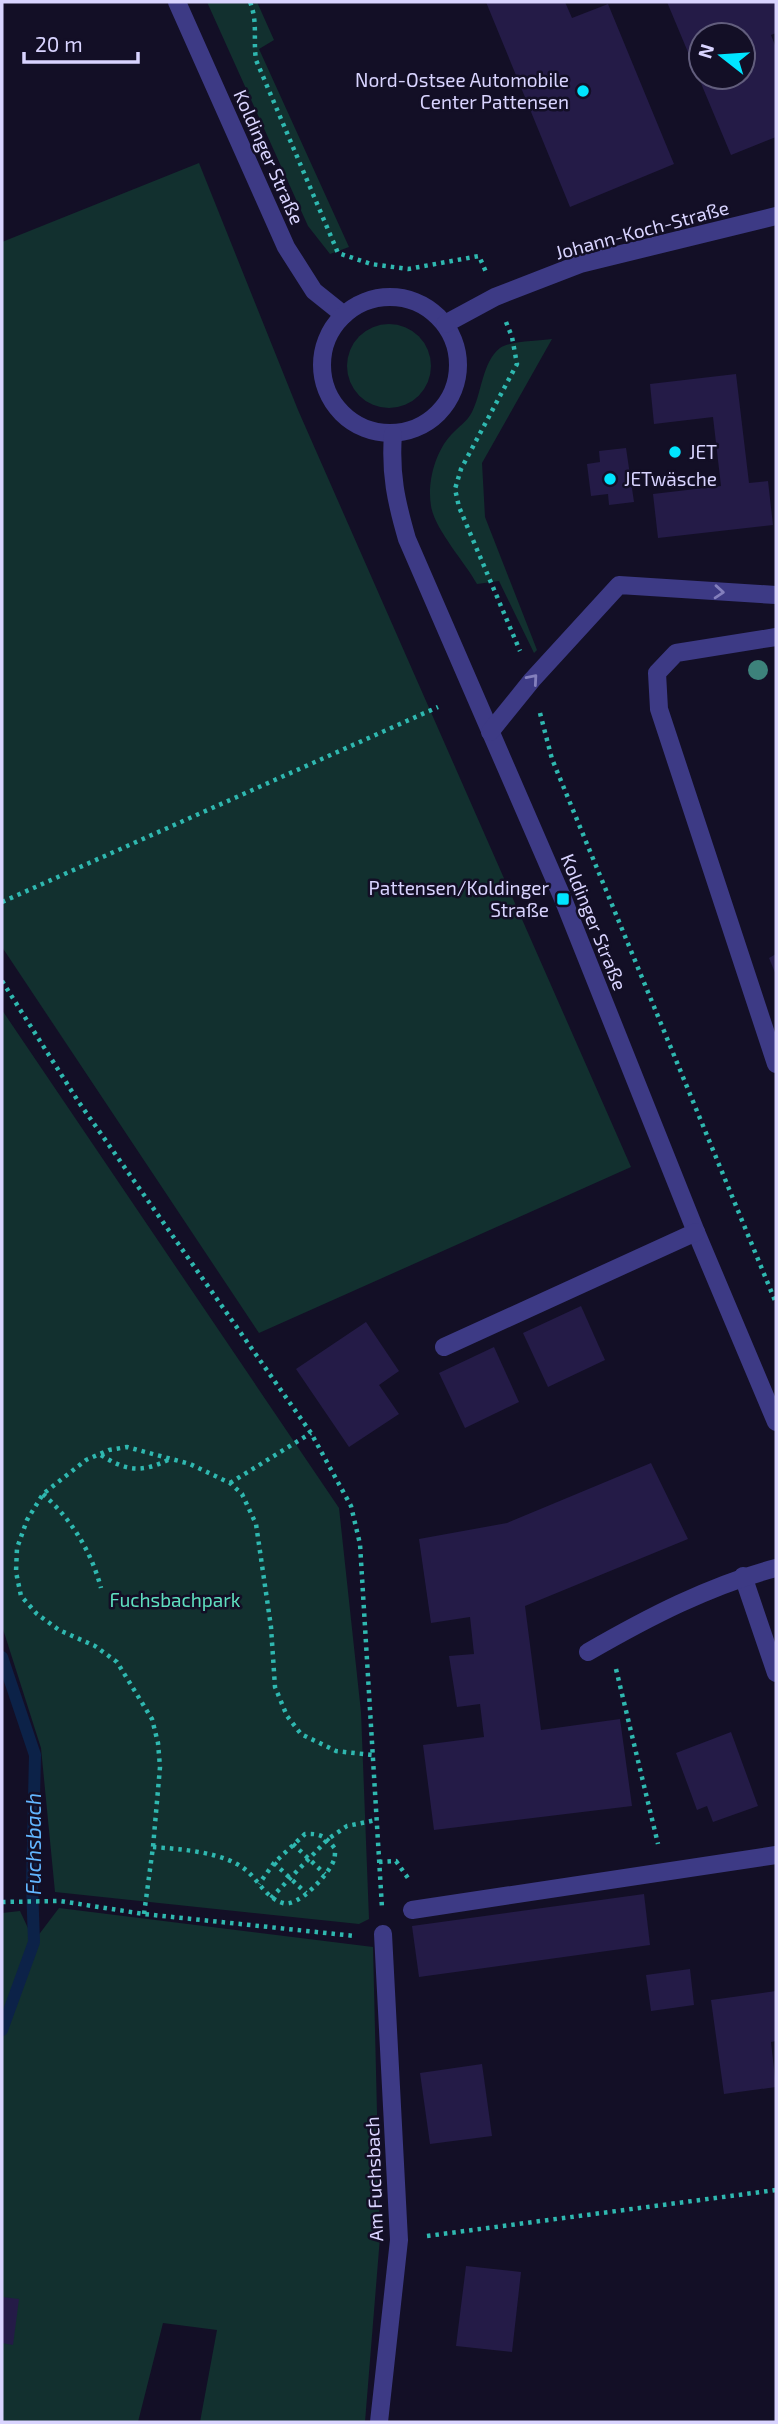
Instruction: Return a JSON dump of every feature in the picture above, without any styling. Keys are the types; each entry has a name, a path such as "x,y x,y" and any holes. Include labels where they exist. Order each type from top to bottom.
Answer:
{"street":[{"name":"Koldinger Straße","path":"177,2 286,247 314,290 344,315"},
{"name":"Johann-Koch-Straße","path":"444,324 495,297 580,264 776,216"},
{"path":"396,298 423,306 444,324 452,337 458,358 457,381 452,394 434,418 408,432 393,434 380,433 354,423 343,415 327,392 323,379 324,351 328,338 344,315 368,301 396,298"},
{"name":"Koldinger Straße","path":"393,434 391,457 394,495 407,539 563,899 696,1232 776,1422"},
{"path":"490,732 531,680 619,585 776,595"},
{"path":"776,637 676,653 657,673 659,709 776,1064"},
{"path":"443,1347 696,1232"},
{"path":"587,1652 689,1599 743,1576 776,1568"},
{"path":"743,1576 776,1673"},
{"path":"412,1910 776,1855"},
{"name":"Am Fuchsbach","path":"379,2422 399,2240 383,1934"}],"path":[{"path":"250,2 256,19 256,60 338,253 371,264 408,269 480,256 512,337 517,364 461,469 455,489 459,507 531,680 552,759 776,1303"},
{"path":"2,902 438,708"},
{"path":"2,981 78,1101 311,1433 351,1506 360,1544 383,1934 361,1937 144,1914 60,1901 3,1902"},
{"path":"230,1483 311,1433"},
{"path":"144,1914 153,1847 159,1755 152,1719 117,1662 96,1646 59,1630 37,1615 20,1597 16,1572 17,1548 27,1520 43,1494 86,1460 109,1450 127,1447 190,1464 230,1483 242,1494 256,1524 271,1627 275,1687 287,1716 301,1734 336,1751 372,1755"},
{"path":"101,1455 117,1465 132,1469 151,1468 169,1460"},
{"path":"43,1494 62,1511 77,1532 94,1562 101,1588"},
{"path":"609,1640 659,1847"},
{"path":"271,1898 328,1839 347,1826 376,1820"},
{"path":"153,1847 187,1850 221,1858 245,1868 271,1898 285,1904 296,1903 325,1874 334,1861 335,1849 328,1839 317,1833 305,1834 274,1863 259,1884"},
{"path":"293,1844 325,1874"},
{"path":"379,1862 396,1861 410,1881 423,1879"},
{"path":"274,1863 306,1893"},
{"path":"399,2240 776,2190"}],"green space":[{"path":"207,2 257,2 274,40 259,49 349,247 330,254 308,226"},
{"path":"199,163 298,410 631,1167 259,1333 2,947 2,242"},
{"path":"389,324 405,327 424,343 431,366 428,382 412,401 389,408 373,405 354,389 347,366 350,350 366,331"},
{"path":"552,339 482,463 485,517 537,650 534,653 499,581 477,584 444,535 431,506 430,488 441,450 472,412 489,361 494,354 510,344"},
{"name":"Fuchsbachpark","path":"2,1010 339,1508 361,1712 369,1919 359,1924 55,1892 41,1748 2,1626"},
{"path":"59,1908 373,1947 380,2237 365,2422 200,2422 217,2330 163,2323 138,2422 2,2422 2,1913 20,1911 34,1941"}],"building":[{"name":"Nord-Ostsee Automobile Center Pattensen","path":"486,2 565,2 572,18 608,4 674,164 570,207"},
{"path":"667,2 776,2 776,33 771,35 776,48 776,137 731,155 704,91 757,91 757,21 687,21 687,50"},
{"path":"736,374 749,483 768,481 773,525 658,538 653,494 721,486 713,417 654,424 650,384"},
{"name":"JETwäsche","path":"626,448 634,502 609,505 608,494 591,496 587,464 600,462 599,451"},
{"path":"776,954 776,975 769,958"},
{"path":"581,1306 605,1360 548,1387 523,1333"},
{"path":"366,1322 399,1371 379,1385 399,1414 349,1447 296,1369"},
{"path":"494,1347 519,1402 465,1428 439,1373"},
{"path":"651,1463 688,1539 525,1606 541,1730 620,1719 632,1806 434,1830 423,1745 484,1737 480,1704 457,1707 449,1656 474,1654 470,1617 431,1623 419,1539 507,1523"},
{"path":"731,1732 758,1806 713,1822 707,1806 697,1810 676,1753"},
{"path":"644,1894 650,1945 419,1977 412,1926"},
{"path":"690,1969 694,2005 651,2011 646,1975"},
{"path":"776,1991 776,2041 771,2042 776,2087 724,2094 711,2000"},
{"path":"482,2064 492,2136 430,2144 420,2073"},
{"path":"466,2266 521,2272 512,2352 456,2346"},
{"path":"2,2297 19,2299 13,2345 2,2343"}],"waterway":[{"name":"Fuchsbach","path":"2,1657 35,1755 32,1885 34,1942 2,2030"}],"place":[{"name":"Nord-Ostsee Automobile Center Pattensen","path":"583,91"},
{"name":"JET","path":"675,452"},
{"name":"JETwäsche","path":"610,479"},
{"name":"Pattensen/Koldinger Straße","path":"563,899"}]}
